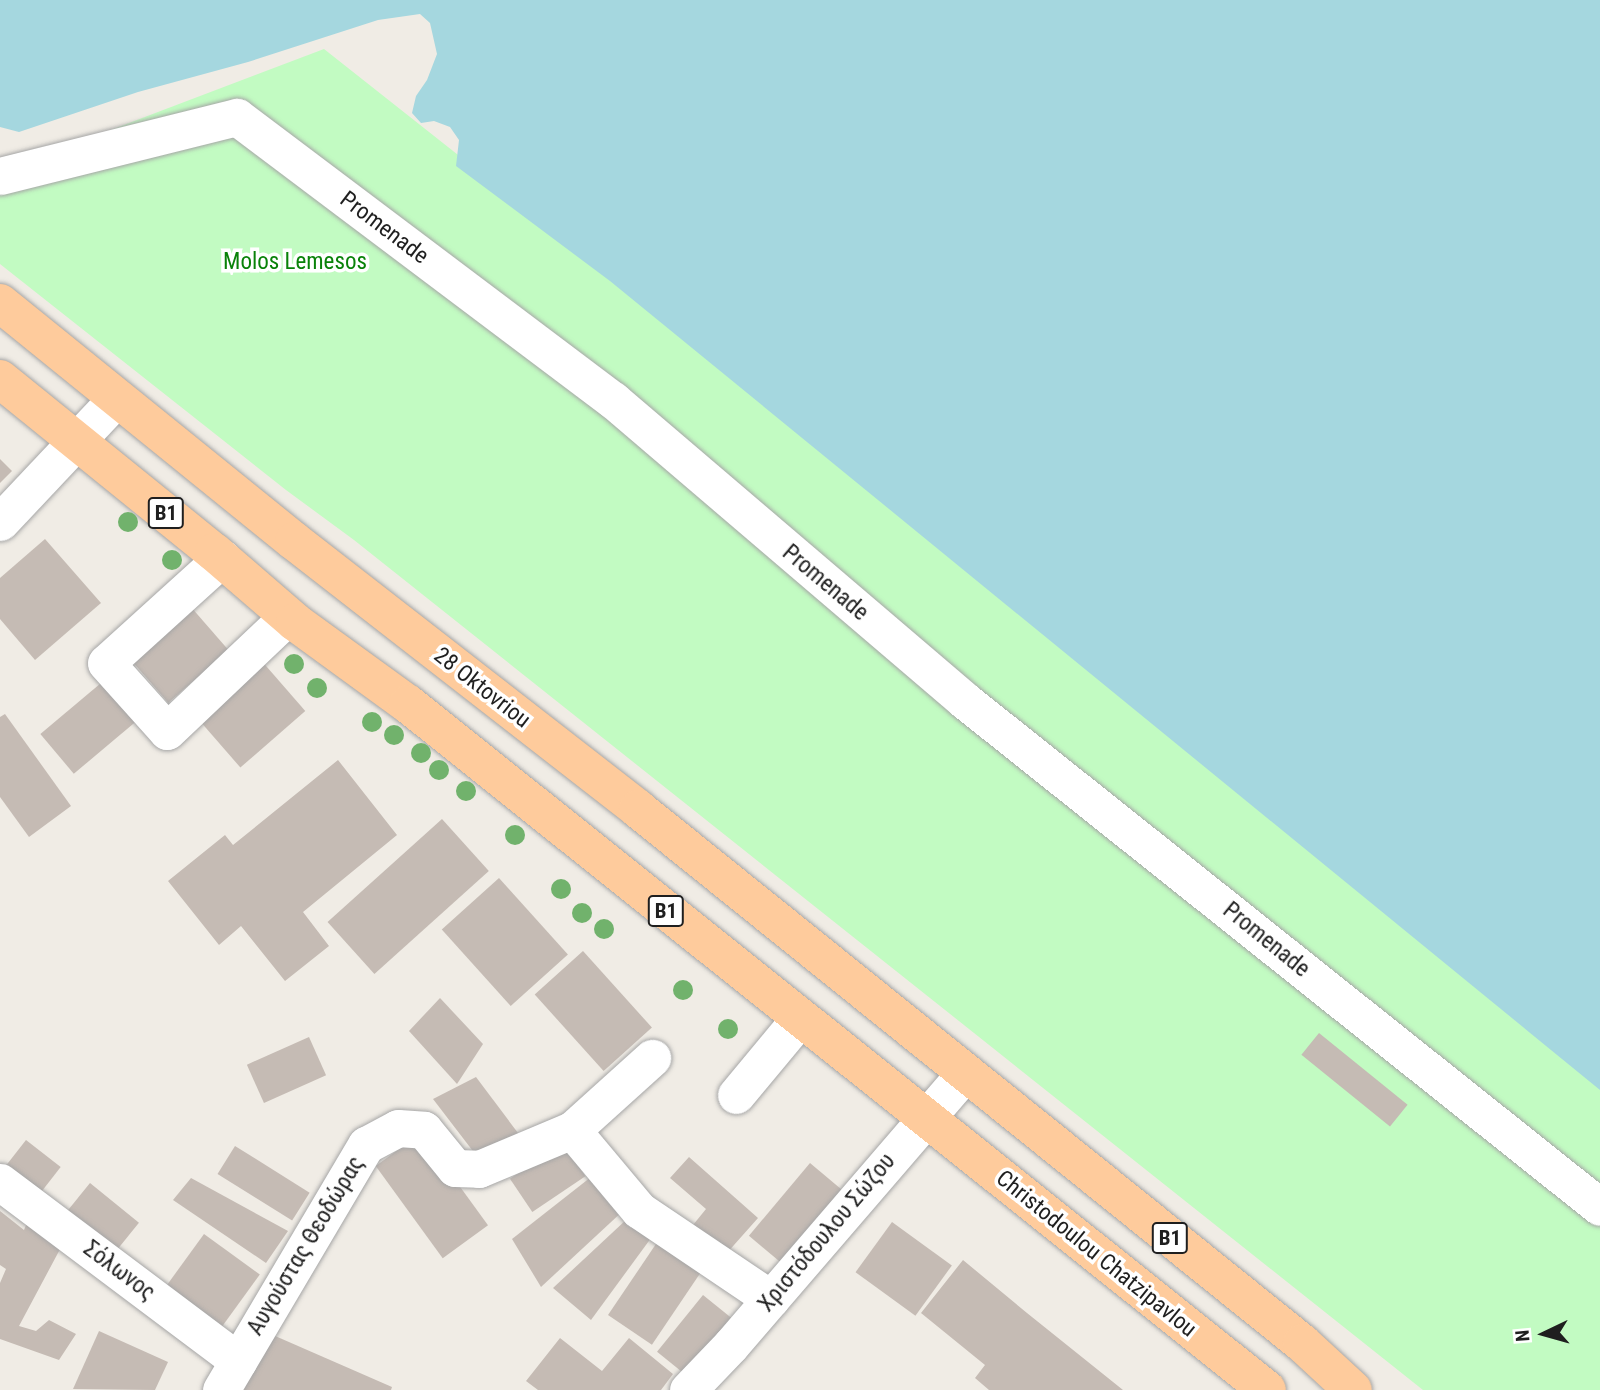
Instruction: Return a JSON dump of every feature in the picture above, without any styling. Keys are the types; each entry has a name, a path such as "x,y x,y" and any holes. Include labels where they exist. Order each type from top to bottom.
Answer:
{"main road":[{"name":"28 Oktovriou","path":"0,303 116,399 638,809 964,1074"},
{"name":"B1","path":"0,379 222,558 288,616 408,704 925,1117"},
{"name":"B1","path":"964,1074 1302,1343 1353,1390"},
{"name":"Christodoulou Chatzipavlou","path":"925,1117 1267,1390"}],"street":[{"name":"Promenade","path":"0,176 237,117 613,400 964,700 1600,1207"},
{"path":"0,522 116,399"},
{"path":"222,558 106,663 167,731 288,616"},
{"path":"736,1095 800,1018"},
{"name":"Αυγούστας Θεοδώρας","path":"229,1375 366,1145 398,1128 424,1130 455,1168 479,1169 572,1130 652,1058"},
{"name":"Χριστόδουλου Σώζου","path":"688,1390 771,1299 964,1074"},
{"path":"572,1130 639,1210 771,1299"},
{"name":"Σόλωνος","path":"0,1182 229,1375"}],"green space":[{"name":"Molos Lemesos","path":"324,49 1276,801 1600,1062 1600,1390 1423,1390 354,540 286,490 0,264 0,172"}],"water":[{"path":"0,0 1600,0 1600,1090 610,281 456,166 459,140 450,127 434,121 421,123 412,113 416,96 427,80 437,54 430,23 420,14 378,20 248,62 138,92 19,132 0,127"}],"building":[{"path":"0,459 12,471 0,483"},
{"path":"45,539 101,603 35,660 0,619 0,578"},
{"path":"184,599 229,650 168,703 124,651"},
{"path":"260,659 305,711 240,767 195,715"},
{"path":"107,678 140,718 74,774 40,734"},
{"path":"5,714 71,806 29,837 0,797 0,717"},
{"path":"338,760 397,835 303,912 329,946 285,981 241,926 219,945 168,881 225,835 233,845"},
{"path":"442,819 489,871 374,974 328,922"},
{"path":"499,878 568,955 511,1006 442,930"},
{"path":"583,951 652,1028 604,1071 535,994"},
{"path":"440,998 483,1044 457,1084 409,1031"},
{"path":"1319,1033 1408,1105 1390,1127 1301,1055"},
{"path":"309,1037 326,1075 264,1103 247,1065"},
{"path":"476,1077 521,1137 479,1159 433,1099"},
{"path":"421,1133 488,1225 443,1258 376,1166"},
{"path":"26,1140 61,1167 34,1201 0,1174"},
{"path":"563,1143 585,1176 532,1212 510,1179"},
{"path":"235,1146 310,1193 292,1221 218,1174"},
{"path":"689,1157 758,1218 726,1254 693,1225 706,1209 670,1178"},
{"path":"810,1163 842,1190 781,1263 749,1236"},
{"path":"591,1177 624,1210 541,1287 512,1239"},
{"path":"191,1178 288,1231 266,1263 173,1200"},
{"path":"90,1183 139,1223 109,1259 60,1220"},
{"path":"0,1211 24,1230 30,1216 66,1238 19,1326 36,1331 49,1320 76,1334 59,1360 0,1339 0,1283 6,1269 0,1265"},
{"path":"627,1219 654,1234 591,1320 553,1288"},
{"path":"892,1222 952,1265 915,1316 856,1272"},
{"path":"204,1234 260,1275 218,1332 162,1291"},
{"path":"660,1238 704,1268 652,1345 608,1315"},
{"path":"963,1260 1123,1390 989,1390 975,1378 985,1365 921,1313"},
{"path":"703,1295 735,1321 689,1378 657,1352"},
{"path":"99,1331 168,1362 155,1390 73,1389"},
{"path":"266,1332 392,1387 391,1390 236,1390"},
{"path":"560,1338 602,1371 629,1338 673,1374 661,1390 538,1390 526,1381"}]}
